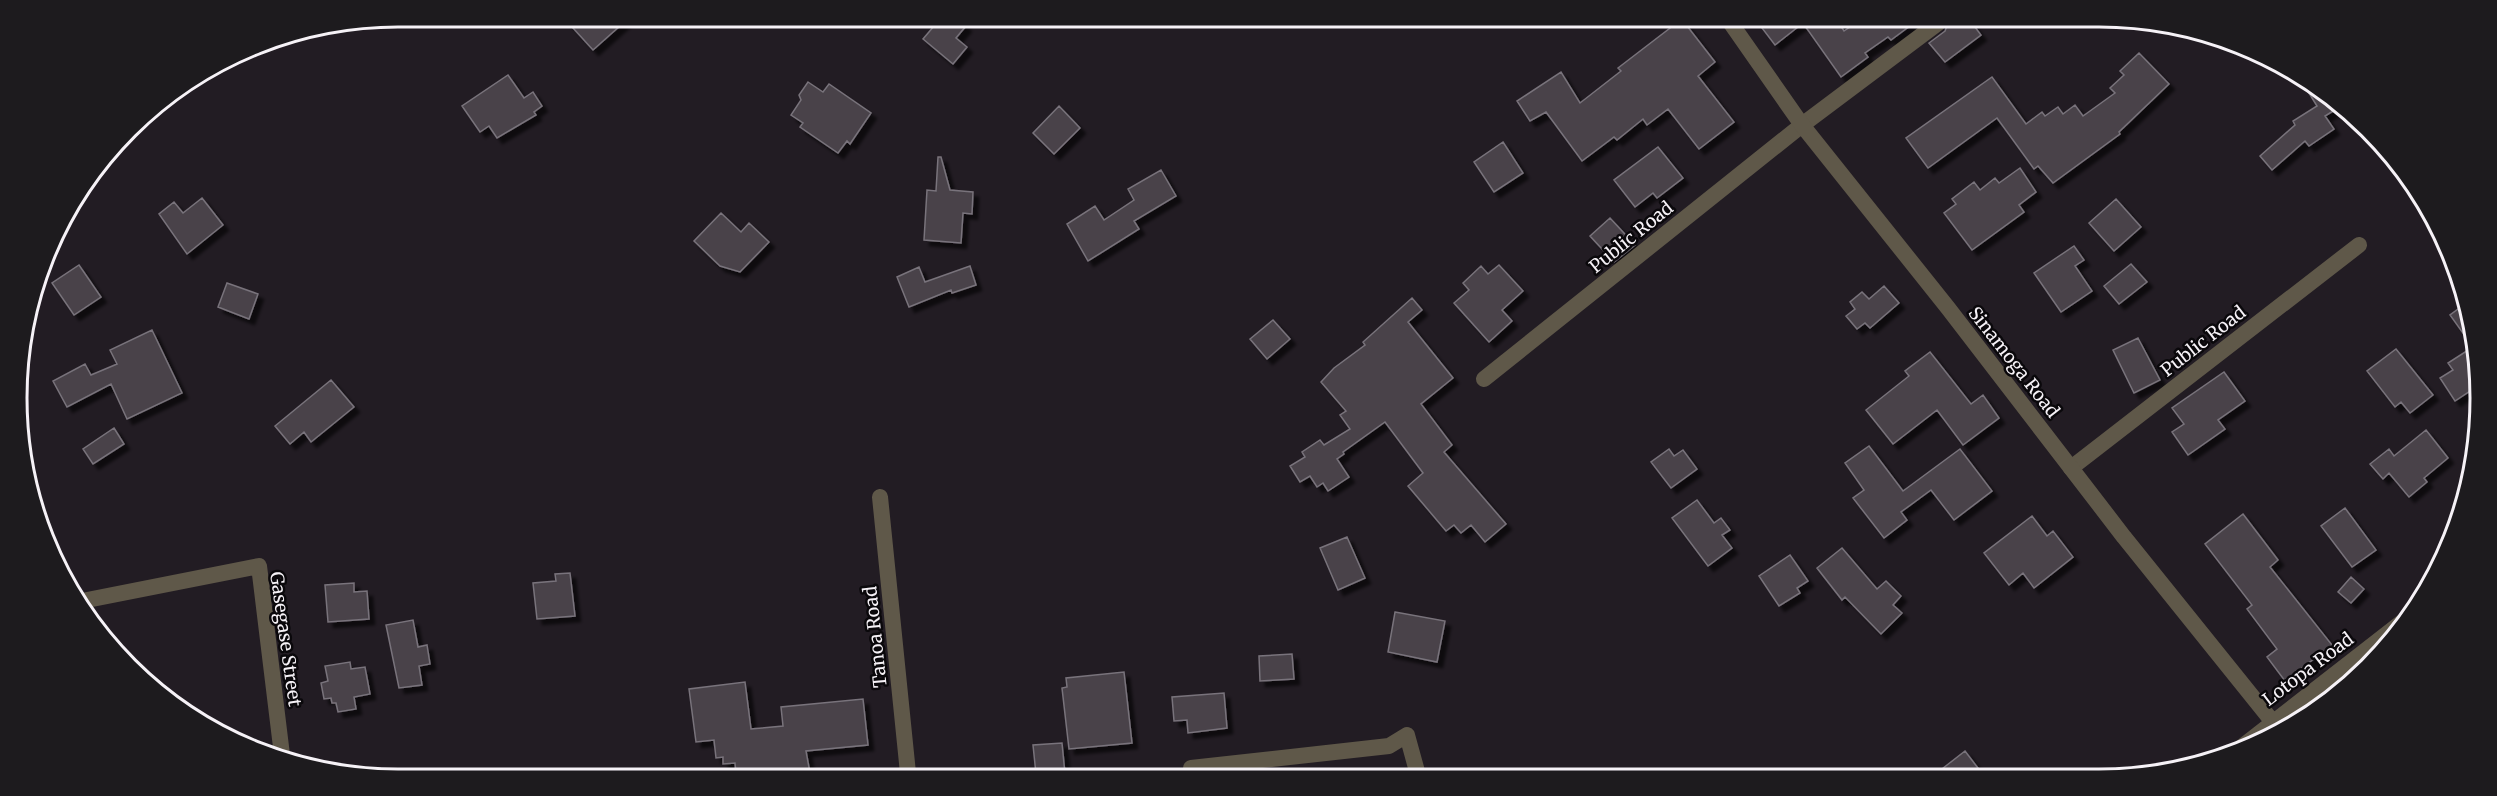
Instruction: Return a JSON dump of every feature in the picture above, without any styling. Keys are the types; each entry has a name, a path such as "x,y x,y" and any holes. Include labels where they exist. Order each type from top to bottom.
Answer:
{"street":[{"name":"Sinamoga Road","path":"1733,27 1802,125 2272,721"},
{"name":"Public Road","path":"1484,379 1802,125 1933,27"},
{"name":"Public Road","path":"2071,468 2359,245"},
{"name":"Tanoa Road","path":"880,497 908,769"},
{"name":"Gasegase Street","path":"87,600 259,566 281,750"},
{"name":"Lotopa Road","path":"2257,734 2385,634"},
{"path":"1191,768 1389,746 1407,735 1416,769"}],"building":[{"path":"572,27 619,27 593,50"},
{"path":"933,27 965,27 956,38 967,47 953,64 923,39"},
{"path":"1671,27 1688,27 1715,62 1698,76 1734,122 1699,149 1668,109 1647,125 1643,119 1617,140 1614,137 1582,161 1546,112 1530,121 1517,101 1561,72 1580,103 1621,71 1618,68"},
{"path":"1763,27 1798,27 1775,45"},
{"path":"1806,27 1842,27 1844,31 1850,27 1909,27 1891,40 1888,37 1865,53 1868,57 1841,77"},
{"path":"1946,27 1975,27 1981,35 1945,62 1929,43 1945,31"},
{"path":"2139,53 2169,84 2119,132 2120,134 2053,183 2038,166 2034,169 1997,118 1928,168 1906,138 1992,77 2026,124 2042,112 2045,116 2058,107 2063,114 2075,105 2083,116 2115,93 2110,88 2124,75 2120,71"},
{"path":"508,75 524,98 533,92 542,106 534,112 536,115 497,138 489,126 480,132 462,106"},
{"path":"808,82 823,92 829,84 871,113 850,144 847,141 838,153 800,127 803,123 791,115 801,100 799,95"},
{"path":"2309,93 2334,111 2325,116 2334,129 2309,146 2305,141 2272,170 2260,156 2295,125 2293,121 2317,106"},
{"path":"1059,106 1080,128 1054,154 1033,133"},
{"path":"1503,142 1523,173 1494,192 1474,162"},
{"path":"1658,147 1683,178 1657,198 1653,193 1635,207 1614,180"},
{"path":"938,157 941,157 950,190 973,192 972,214 963,213 961,243 924,240 927,190 936,191"},
{"path":"2020,168 2036,192 2019,205 2024,212 1972,250 1944,213 1956,204 1952,199 1974,182 1980,190 1995,178 1999,183"},
{"path":"1161,170 1176,196 1134,221 1139,229 1088,261 1067,224 1095,206 1104,220 1134,200 1128,189"},
{"path":"202,198 223,225 187,254 159,214 174,202 183,213"},
{"path":"2116,199 2141,227 2114,251 2089,223"},
{"path":"721,213 741,232 749,223 769,242 740,272 720,266 694,241"},
{"path":"1610,218 1635,245 1614,262 1590,236"},
{"path":"2074,246 2084,260 2075,266 2092,291 2061,312 2034,273"},
{"path":"2131,264 2147,282 2119,304 2104,286"},
{"path":"79,265 101,297 74,315 52,283"},
{"path":"1499,265 1523,291 1502,310 1512,321 1489,342 1454,303 1469,290 1463,283 1481,266 1488,274"},
{"path":"970,266 976,285 952,293 951,290 909,307 897,277 919,267 925,282"},
{"path":"227,283 258,294 249,319 218,307"},
{"path":"1884,286 1899,303 1870,328 1865,323 1857,329 1846,316 1855,309 1850,302 1862,292 1869,299"},
{"path":"1412,298 1422,310 1408,322 1453,378 1421,404 1452,445 1444,452 1506,524 1485,542 1471,525 1461,533 1454,525 1446,531 1408,486 1423,473 1385,422 1343,452 1344,454 1337,459 1349,477 1328,491 1323,483 1317,487 1310,476 1300,482 1290,466 1305,457 1302,452 1320,440 1324,445 1350,429 1340,415 1346,411 1321,382 1334,368 1365,345 1363,342"},
{"path":"2459,309 2465,335 2450,315"},
{"path":"1273,320 1290,339 1267,359 1250,339"},
{"path":"152,330 182,393 127,419 111,384 67,407 53,381 85,364 91,375 117,364 110,350"},
{"path":"2138,338 2160,380 2134,393 2113,350"},
{"path":"2396,349 2433,395 2410,413 2401,402 2395,407 2367,371"},
{"path":"2467,351 2470,391 2455,401 2440,378 2453,370 2448,363"},
{"path":"1930,352 1971,404 1983,395 1999,418 1963,445 1937,410 1893,444 1866,410 1909,376 1905,371"},
{"path":"2224,372 2245,401 2218,420 2225,429 2188,455 2172,432 2184,424 2172,408"},
{"path":"331,380 354,407 311,442 304,432 290,444 275,426"},
{"path":"114,428 124,444 93,464 83,449"},
{"path":"2426,430 2448,458 2424,478 2427,482 2409,497 2389,473 2383,479 2370,464 2389,449 2394,456"},
{"path":"1869,446 1903,491 1960,449 1992,491 1954,520 1931,490 1901,512 1907,520 1884,538 1853,498 1864,490 1845,463"},
{"path":"1669,449 1674,456 1683,450 1697,469 1671,488 1651,462"},
{"path":"1697,500 1714,523 1721,518 1730,530 1722,535 1732,548 1708,566 1672,518"},
{"path":"2345,508 2376,550 2352,567 2321,526"},
{"path":"2243,514 2278,560 2270,567 2332,645 2285,681 2267,657 2277,649 2247,609 2252,605 2205,544"},
{"path":"2032,516 2047,536 2053,531 2073,557 2034,588 2023,573 2009,585 1984,553"},
{"path":"1347,537 1365,578 1338,590 1320,548"},
{"path":"1842,548 1877,589 1886,581 1901,596 1893,605 1902,613 1881,634 1845,597 1842,600 1817,568"},
{"path":"1790,555 1808,581 1797,588 1800,593 1779,606 1759,576"},
{"path":"570,573 575,616 537,619 533,583 556,581 555,574"},
{"path":"2351,577 2364,589 2351,603 2338,592"},
{"path":"354,583 354,592 367,591 369,619 328,622 325,585"},
{"path":"1395,612 1445,621 1437,662 1388,652"},
{"path":"413,620 418,647 427,645 430,664 419,666 422,685 399,688 386,625"},
{"path":"1292,654 1294,679 1260,681 1259,656"},
{"path":"350,662 351,669 365,667 370,694 354,697 356,709 338,712 336,703 332,703 331,698 324,699 321,683 328,681 325,666"},
{"path":"1124,672 1132,743 1069,749 1062,688 1067,687 1066,678"},
{"path":"745,682 751,729 783,726 781,707 863,699 868,745 806,751 809,769 736,769 735,763 723,764 723,757 716,758 714,740 696,742 689,689"},
{"path":"1224,693 1227,728 1188,733 1187,720 1174,721 1172,697"},
{"path":"1062,743 1065,769 1035,769 1033,745"},
{"path":"1965,751 1979,769 1942,769"}]}
